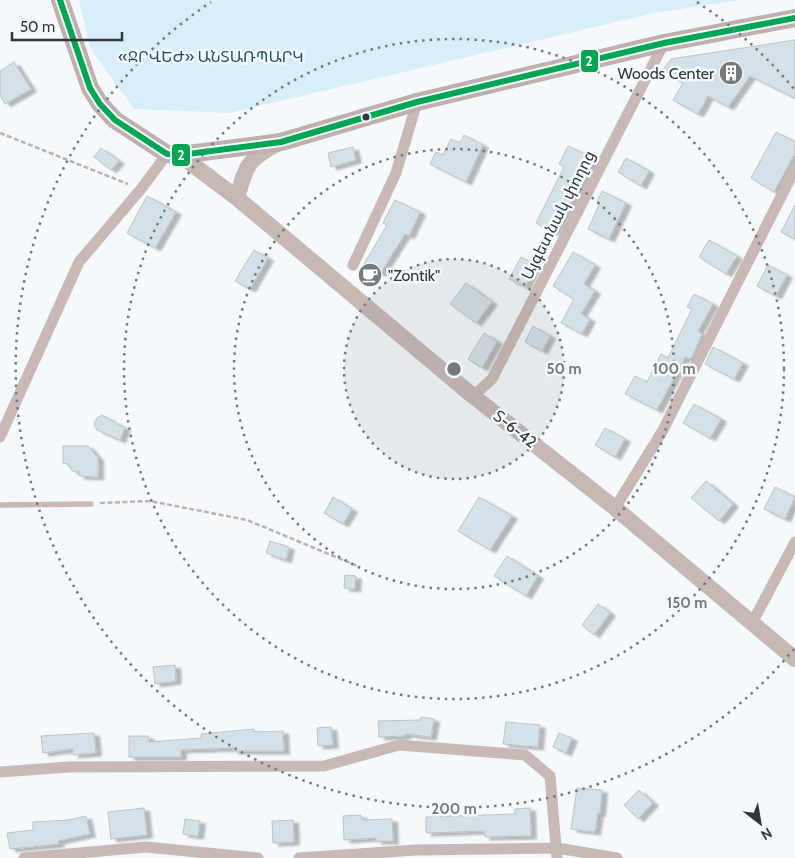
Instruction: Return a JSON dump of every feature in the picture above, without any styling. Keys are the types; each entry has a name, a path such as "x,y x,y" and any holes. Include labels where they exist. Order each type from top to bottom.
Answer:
{"main road":[{"path":"60,0 90,88 100,104 115,120 173,155 281,142 418,102 664,43 795,18"},
{"path":"237,198 245,170 256,155 281,142"},
{"name":"Տ-6-42","path":"173,155 237,198 473,396 615,508 795,659"}],"street":[{"name":"Այգետնակ փողոց","path":"473,396 492,379 664,43"},
{"path":"353,265 396,173 418,102"},
{"path":"0,437 79,262 141,189 173,155"},
{"path":"615,508 663,430 795,170"},
{"path":"752,624 795,542"},
{"path":"0,772 68,767 324,766 399,744 525,755 550,776 557,853"},
{"path":"24,858 146,847 258,858"},
{"path":"299,858 416,850 557,853 617,858"}],"lane":[{"path":"0,505 91,504"}],"path":[{"path":"0,133 141,189"},
{"path":"91,504 150,501 247,520 360,567"}],"green space":[{"name":"«ՋՐՎԵԺ» ԱՆՏԱՌՊԱՐԿ","path":"79,0 740,0 654,13 230,113 134,109 90,48"}],"building":[{"name":"Woods Center","path":"795,40 795,98 750,76 728,107 708,96 698,114 673,100 683,83 662,71 671,59"},
{"path":"14,62 31,89 5,104 0,95 0,71"},
{"path":"776,132 795,142 795,153 774,192 751,178"},
{"path":"464,135 483,145 466,182 430,164 436,152 443,155 451,139 460,143"},
{"path":"568,146 595,159 553,233 536,223 564,167 559,164"},
{"path":"353,147 356,160 331,167 328,153"},
{"path":"101,148 119,161 111,170 94,157"},
{"path":"626,158 649,171 641,186 618,172"},
{"path":"602,191 626,203 609,239 588,229 600,203 597,202"},
{"path":"147,196 176,212 155,248 127,233"},
{"path":"395,200 420,212 409,236 405,234 380,274 364,264 387,225 383,223"},
{"path":"795,205 795,239 781,232"},
{"path":"709,240 737,256 726,274 699,257"},
{"path":"254,250 268,258 250,289 235,281"},
{"path":"573,252 595,265 584,284 595,291 581,314 590,319 582,334 561,323 574,299 553,286"},
{"path":"521,257 536,265 525,287 509,279"},
{"path":"768,265 787,275 776,296 757,286"},
{"path":"466,283 492,302 476,323 450,304"},
{"path":"694,294 713,304 698,331 702,334 692,357 690,359 685,357 657,410 625,394 635,376 647,382 661,354 668,358 692,309 687,307"},
{"path":"533,326 550,336 542,351 525,342"},
{"path":"484,333 497,341 482,368 468,359"},
{"path":"713,347 743,363 734,379 705,364"},
{"path":"694,404 721,419 710,438 683,423"},
{"path":"102,415 125,428 120,440 97,430 94,424 97,418"},
{"path":"605,428 625,439 615,457 595,445"},
{"path":"63,446 88,446 98,458 98,477 79,476 79,471 72,471 68,464 63,463"},
{"path":"706,481 733,504 719,521 691,498"},
{"path":"775,487 795,497 785,519 764,509"},
{"path":"333,497 352,509 343,524 324,513"},
{"path":"479,497 512,516 490,550 458,531"},
{"path":"270,541 289,547 286,560 266,553"},
{"path":"507,556 538,576 526,596 494,576"},
{"path":"345,575 356,576 355,589 344,588"},
{"path":"598,604 610,613 594,635 582,625"},
{"path":"175,665 176,681 155,684 153,667"},
{"path":"421,717 434,719 431,737 405,734 405,736 379,737 378,721 420,720"},
{"path":"506,722 540,725 538,747 503,744"},
{"path":"331,727 333,745 318,746 317,728"},
{"path":"254,729 254,732 283,731 284,751 233,751 233,748 181,750 181,757 129,757 129,736 148,736 149,742 201,738 201,734"},
{"path":"94,733 96,753 73,755 73,749 43,753 41,736"},
{"path":"559,733 572,738 566,753 553,747"},
{"path":"577,788 602,790 600,813 598,813 595,832 571,829"},
{"path":"639,790 653,803 638,819 624,805"},
{"path":"144,808 147,835 111,839 108,812"},
{"path":"530,808 531,836 485,837 484,831 426,833 426,817 515,814 515,809"},
{"path":"361,815 362,820 392,819 393,841 376,841 376,838 344,840 343,816"},
{"path":"86,816 90,834 58,841 59,844 10,849 7,833 33,830 33,822 68,820"},
{"path":"185,819 200,821 198,836 183,834"},
{"path":"293,820 294,842 273,843 272,821"}],"transit line":[{"name":"2","path":"60,0 90,88 100,104 115,120 167,154 180,155 281,142 417,102 664,43 795,18"}],"place":[{"name":"Woods Center","path":"731,73"},
{"name":"\"Zontik\"","path":"370,275"}]}
